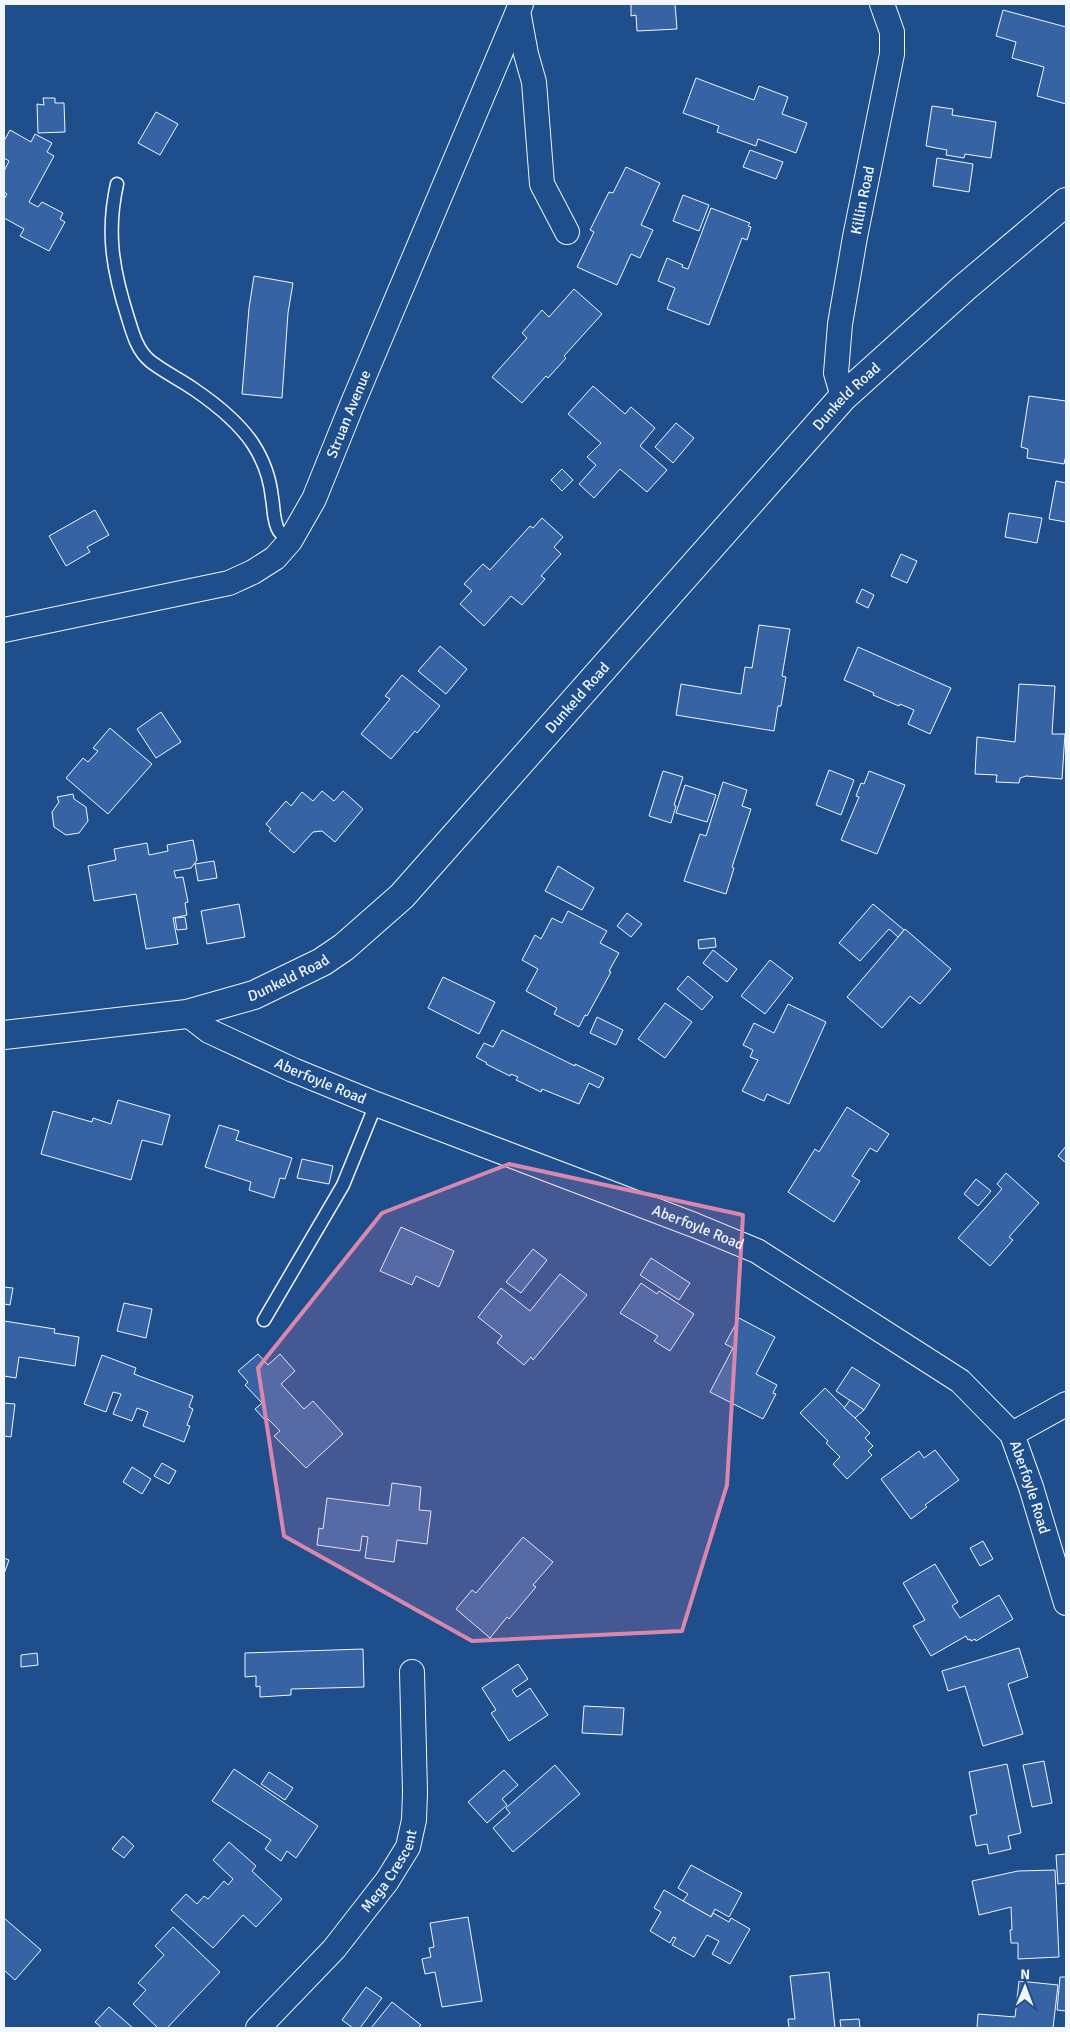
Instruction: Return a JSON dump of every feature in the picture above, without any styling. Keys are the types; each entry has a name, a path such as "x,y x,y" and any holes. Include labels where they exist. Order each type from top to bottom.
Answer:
{"main road":[{"name":"Dunkeld Road","path":"4,1035 187,1014 254,995 322,962 344,947 402,896 843,397 971,282 1066,202"}],"street":[{"name":"Killin Road","path":"843,397 836,374 840,324 855,237 892,54 892,32 882,4"},
{"path":"519,7 526,54 534,82 542,184 567,232"},
{"name":"Struan Avenue","path":"4,630 229,583 253,572 275,558 290,542 314,499 519,7"},
{"name":"Aberfoyle Road","path":"187,1014 209,1031 252,1052 376,1104 581,1181 756,1251 960,1380 1012,1434 1066,1602"},
{"path":"1012,1434 1066,1404"},
{"name":"Mega Crescent","path":"258,2028 334,1948 387,1881 408,1847 414,1820 412,1672"}],"lane":[{"path":"117,184 110,227 112,257 118,289 133,338 141,352 150,361 225,412 252,443 265,463 275,521 279,530 290,542"},
{"path":"264,1320 343,1185 376,1104"}],"highlighted area":[{"path":"509,1164 743,1215 727,1485 682,1631 472,1641 284,1536 258,1368 382,1213"}],"building":[{"path":"631,4 675,4 677,29 637,31 636,15 631,16"},
{"path":"1003,10 1066,27 1066,104 1037,96 1044,67 1012,58 1016,42 996,36"},
{"path":"696,78 754,100 759,86 788,97 782,114 807,123 796,153 758,139 756,146 717,132 719,126 683,113"},
{"path":"43,98 55,98 55,103 64,103 65,132 38,133 37,104 44,105"},
{"path":"932,106 953,109 952,115 996,122 991,158 965,154 964,158 946,155 947,150 926,146"},
{"path":"156,112 178,124 160,155 138,143"},
{"path":"10,130 31,142 35,134 52,143 47,152 54,156 29,202 38,207 42,202 63,213 60,219 65,222 49,251 20,236 24,229 4,218 4,199 7,194 4,192 4,171 9,161 4,158 4,141"},
{"path":"750,150 783,162 776,179 743,167"},
{"path":"937,158 973,164 969,192 933,186"},
{"path":"626,167 660,183 641,225 653,230 640,258 631,254 617,285 577,267 594,232 590,230 609,192 613,193"},
{"path":"683,195 709,205 699,231 673,221"},
{"path":"711,208 750,223 748,226 751,227 747,240 742,238 709,325 667,309 675,288 658,281 667,258 688,269"},
{"path":"254,276 293,283 288,313 282,398 242,394 249,308"},
{"path":"574,289 602,314 564,356 566,358 548,378 546,376 522,403 492,377 527,338 522,333 542,310 549,317"},
{"path":"593,386 625,414 631,407 655,428 640,446 667,470 647,492 620,469 594,498 579,484 596,465 587,457 601,443 568,414"},
{"path":"1029,396 1066,401 1066,455 1064,464 1027,458 1028,449 1021,447"},
{"path":"676,423 694,438 673,463 655,447"},
{"path":"562,469 573,480 562,491 551,480"},
{"path":"1056,481 1066,483 1066,522 1049,519"},
{"path":"95,510 109,535 87,547 90,552 66,566 49,536"},
{"path":"1009,513 1042,518 1037,543 1005,537"},
{"path":"542,518 563,537 554,547 561,554 541,576 545,579 522,605 511,596 484,626 460,604 472,591 464,584 483,564 490,570 530,526 533,528"},
{"path":"901,554 917,561 907,583 891,576"},
{"path":"862,589 874,595 868,608 856,602"},
{"path":"759,625 790,629 782,676 786,677 781,706 778,706 774,731 676,715 681,684 741,694 745,667 752,668"},
{"path":"440,646 467,669 446,694 418,671"},
{"path":"858,647 951,688 930,734 908,724 914,710 873,695 874,693 844,680"},
{"path":"402,675 440,706 391,759 361,734 390,699 385,696"},
{"path":"1019,684 1055,686 1052,734 1065,734 1062,779 1026,776 1020,778 1019,783 996,782 997,775 975,774 977,737 1015,742"},
{"path":"161,712 181,742 156,758 137,729"},
{"path":"110,728 152,764 108,814 66,778 83,758 88,762 98,751 93,748"},
{"path":"829,770 854,780 841,815 816,805"},
{"path":"663,771 683,777 674,805 676,806 671,823 649,816"},
{"path":"869,771 905,785 877,854 841,840 859,797 856,796 861,783 864,784"},
{"path":"723,782 747,790 742,806 751,809 732,867 734,868 726,894 684,881 700,834 706,836"},
{"path":"685,785 716,795 707,822 676,813"},
{"path":"322,791 334,801 343,791 363,809 335,842 322,831 313,832 294,853 269,831 271,829 266,824 286,801 291,806 302,792 313,801"},
{"path":"73,794 74,799 86,807 88,821 79,833 66,835 54,827 52,812 59,802 57,797"},
{"path":"193,840 197,860 191,868 174,871 176,878 183,877 188,902 185,903 187,915 173,918 178,944 146,949 136,894 94,901 88,866 116,860 114,849 147,843 149,855 168,851 167,845"},
{"path":"214,861 217,878 198,881 195,864"},
{"path":"558,866 594,888 582,910 545,891"},
{"path":"239,904 245,937 207,944 201,911"},
{"path":"873,904 904,930 898,937 889,929 860,961 839,943"},
{"path":"568,911 607,931 600,943 619,953 609,971 611,972 579,1027 554,1014 557,1008 526,991 538,969 522,960 535,935 541,939 552,918 562,923"},
{"path":"627,913 642,924 631,937 617,926"},
{"path":"185,917 187,929 177,930 175,918"},
{"path":"905,929 951,969 920,1004 910,996 882,1028 847,997"},
{"path":"715,938 716,947 699,949 698,940"},
{"path":"713,950 737,969 727,982 703,963"},
{"path":"770,960 793,978 765,1014 741,996"},
{"path":"688,976 713,997 702,1010 677,989"},
{"path":"443,977 495,1002 479,1034 428,1008"},
{"path":"665,1003 692,1022 665,1058 638,1039"},
{"path":"788,1004 826,1022 789,1104 767,1094 764,1101 742,1091 758,1060 750,1057 753,1050 743,1045 754,1023 774,1033"},
{"path":"597,1017 623,1030 616,1045 590,1033"},
{"path":"502,1030 604,1078 599,1088 589,1083 579,1104 542,1089 541,1092 516,1080 518,1077 511,1074 510,1076 476,1057 484,1043 493,1047"},
{"path":"118,1100 170,1115 162,1145 142,1140 131,1180 41,1154 53,1111 92,1122 93,1118 111,1124"},
{"path":"847,1107 889,1134 877,1152 870,1148 852,1176 860,1181 834,1222 788,1192 815,1149 819,1152"},
{"path":"219,1125 239,1131 236,1140 292,1158 285,1179 280,1178 274,1198 249,1190 251,1182 205,1167"},
{"path":"1066,1146 1066,1163 1058,1156"},
{"path":"302,1159 333,1166 329,1184 297,1178"},
{"path":"1006,1173 1039,1203 1009,1237 1013,1240 990,1266 958,1238 1002,1189 997,1184"},
{"path":"976,1179 991,1191 978,1206 964,1194"},
{"path":"401,1227 454,1251 439,1287 416,1276 412,1285 380,1271"},
{"path":"533,1249 547,1260 521,1293 506,1282"},
{"path":"651,1258 690,1283 679,1300 640,1275"},
{"path":"560,1274 587,1295 533,1360 531,1357 524,1365 497,1343 502,1336 478,1317 501,1288 530,1311"},
{"path":"641,1283 657,1294 659,1291 694,1314 670,1351 654,1341 658,1336 620,1313"},
{"path":"4,1287 13,1288 10,1305 4,1304"},
{"path":"124,1303 152,1309 146,1338 117,1331"},
{"path":"739,1318 775,1337 756,1374 777,1385 773,1393 776,1394 763,1419 710,1392 733,1348 725,1344"},
{"path":"4,1321 55,1329 54,1333 79,1337 75,1366 19,1357 16,1378 4,1376"},
{"path":"258,1354 268,1365 280,1354 295,1371 281,1384 304,1409 313,1401 343,1434 306,1468 274,1436 280,1431 267,1418 265,1420 255,1409 262,1403 245,1385 248,1382 238,1371"},
{"path":"102,1355 136,1368 134,1374 193,1396 189,1407 193,1409 187,1425 190,1426 184,1442 143,1426 148,1412 137,1408 132,1421 113,1414 121,1394 113,1392 106,1412 84,1404"},
{"path":"852,1367 880,1385 864,1410 836,1391"},
{"path":"825,1388 870,1433 865,1438 873,1446 868,1451 872,1455 847,1479 833,1464 840,1457 826,1443 828,1441 800,1413"},
{"path":"850,1400 864,1410 855,1418 844,1408"},
{"path":"4,1403 15,1404 11,1437 4,1436"},
{"path":"935,1450 959,1480 925,1505 927,1507 911,1519 881,1479 919,1451 924,1458"},
{"path":"162,1463 176,1471 169,1484 154,1476"},
{"path":"132,1467 151,1479 142,1494 123,1482"},
{"path":"392,1483 421,1487 419,1510 431,1511 427,1544 397,1540 394,1562 365,1558 368,1537 362,1536 360,1551 317,1545 319,1528 323,1529 327,1498 389,1506"},
{"path":"523,1537 553,1562 533,1585 536,1587 490,1638 456,1609 472,1590 476,1593"},
{"path":"983,1541 993,1559 980,1566 970,1548"},
{"path":"4,1558 9,1560 4,1574"},
{"path":"935,1564 958,1602 952,1606 960,1618 999,1595 1013,1619 976,1641 975,1639 968,1640 966,1636 931,1656 913,1626 925,1620 903,1583"},
{"path":"1019,1648 1028,1677 1008,1684 1023,1734 983,1746 965,1686 948,1691 942,1671"},
{"path":"363,1649 364,1687 291,1689 291,1695 260,1697 260,1686 256,1687 256,1676 245,1677 245,1653"},
{"path":"37,1653 38,1665 21,1667 21,1655"},
{"path":"518,1664 528,1679 512,1690 517,1697 530,1688 548,1715 509,1741 491,1713 496,1710 482,1688"},
{"path":"584,1706 624,1708 622,1735 582,1733"},
{"path":"1044,1761 1052,1803 1032,1807 1023,1765"},
{"path":"1007,1764 1021,1833 1008,1836 1011,1849 989,1854 987,1844 976,1846 970,1816 977,1814 969,1772"},
{"path":"555,1765 580,1794 513,1852 493,1828 510,1813 506,1808"},
{"path":"234,1769 318,1826 296,1858 287,1851 281,1861 265,1849 271,1840 212,1801"},
{"path":"504,1770 518,1785 502,1799 507,1805 487,1823 468,1802"},
{"path":"269,1772 293,1788 285,1800 261,1784"},
{"path":"123,1836 134,1846 124,1858 112,1849"},
{"path":"229,1842 256,1866 252,1871 282,1899 256,1927 243,1915 213,1948 171,1910 186,1894 197,1904 204,1896 208,1899 224,1881 228,1885 233,1879 213,1860"},
{"path":"1066,1854 1066,1883 1058,1884 1056,1855"},
{"path":"691,1865 742,1893 729,1917 715,1909 711,1917 683,1901 688,1894 678,1888"},
{"path":"1055,1870 1059,1957 1018,1959 1018,1943 1011,1943 1011,1907 979,1915 972,1881 1018,1871"},
{"path":"664,1890 711,1917 713,1913 729,1922 731,1918 750,1929 730,1964 712,1954 719,1941 707,1935 694,1957 672,1945 676,1938 673,1937 670,1943 650,1931 661,1912 654,1908"},
{"path":"468,1917 482,2001 442,2007 435,1972 425,1974 422,1959 431,1957 429,1948 434,1947 430,1923"},
{"path":"4,1918 41,1950 15,1980 4,1970"},
{"path":"173,1927 220,1972 167,2028 158,2028 133,2004 146,1990 138,1983 164,1955 155,1946"},
{"path":"829,1972 835,2028 789,2028 788,2019 795,2019 790,1976"},
{"path":"1060,1977 1066,1977 1066,2011 1057,2010"},
{"path":"1019,1981 1058,1985 1053,2028 977,2028 978,2014 1015,2017"},
{"path":"366,1987 382,1998 360,2028 353,2028 342,2020"},
{"path":"392,2002 421,2025 418,2028 371,2028"},
{"path":"109,2007 133,2028 102,2028 95,2022"},
{"path":"859,2019 860,2028 841,2028 840,2020"}]}
